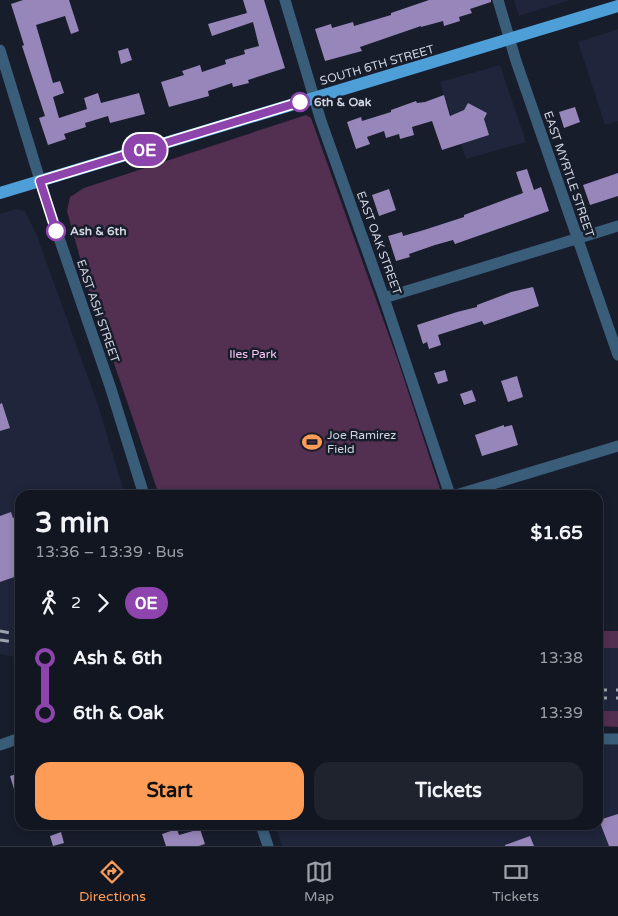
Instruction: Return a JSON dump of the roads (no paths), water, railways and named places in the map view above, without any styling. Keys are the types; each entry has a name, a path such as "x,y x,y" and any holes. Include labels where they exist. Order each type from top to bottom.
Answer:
{"main road":[{"name":"SOUTH 6TH STREET","path":"0,193 618,6"}],"street":[{"name":"EAST OAK STREET","path":"285,0 314,98 448,490"},
{"name":"EAST MYRTLE STREET","path":"498,0 577,239 618,355"},
{"name":"EAST ASH STREET","path":"0,50 40,181 110,386 142,490"},
{"path":"384,298 618,226"},
{"path":"473,490 618,446"},
{"path":"603,739 618,739"},
{"path":"0,745 15,740"},
{"path":"263,830 268,846"}],"railway":[{"path":"0,631 15,634"},
{"path":"0,640 15,642"},
{"path":"603,690 618,690"},
{"path":"603,698 618,698"}],"place":[{"name":"6th & Oak","path":"300,102"},
{"name":"Ash & 6th","path":"56,231"},
{"name":"Joe Ramirez Field","path":"312,442"}],"park label":[{"name":"Iles Park","path":"253,354"}]}
